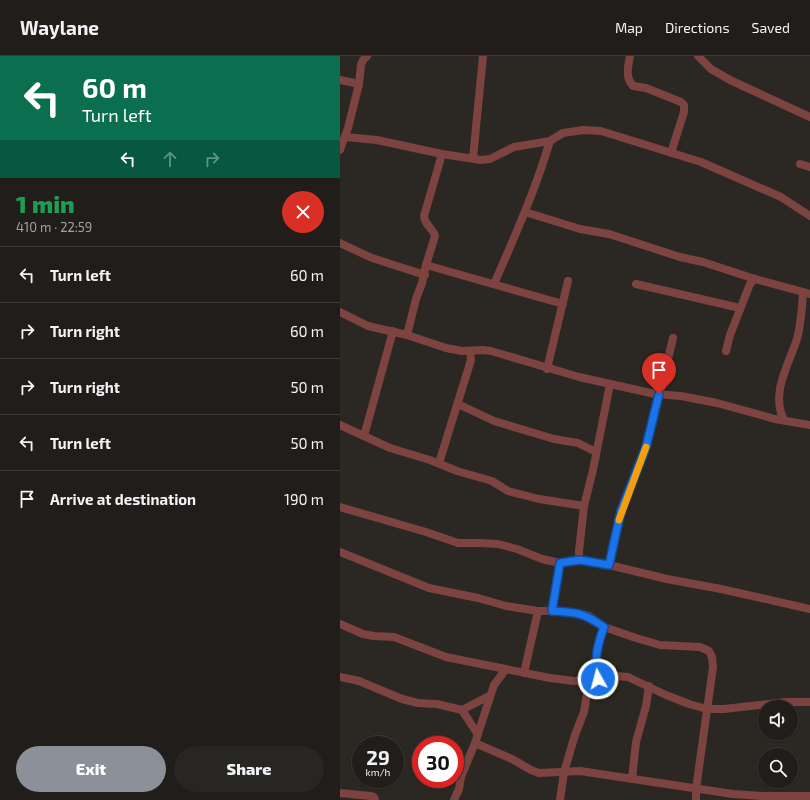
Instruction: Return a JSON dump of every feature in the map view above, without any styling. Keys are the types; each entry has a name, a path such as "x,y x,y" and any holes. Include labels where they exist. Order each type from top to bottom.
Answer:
{"street":[{"path":"340,150 345,137 359,84 361,65 368,56"},
{"path":"472,158 483,56"},
{"path":"630,56 627,76 629,82 633,86 646,88 681,102 684,105 684,112 671,152"},
{"path":"698,56 711,69 730,80 810,117"},
{"path":"340,80 359,84"},
{"path":"345,137 377,140 442,154 481,160 490,159 514,147 550,141 563,133 592,130 612,133 701,162 781,197 810,216"},
{"path":"494,284 526,212 539,178 550,141"},
{"path":"407,335 435,236 435,233 427,225 424,216 442,154"},
{"path":"800,164 810,167"},
{"path":"526,212 580,229 609,234 680,257 703,262 755,279 807,293 800,327 783,376 780,408 784,420"},
{"path":"340,243 372,258 424,275"},
{"path":"426,265 563,304"},
{"path":"726,351 740,308 750,284 755,279"},
{"path":"547,369 568,281"},
{"path":"636,284 740,308"},
{"path":"340,312 368,326 393,331 446,348 470,351 491,351 547,369 610,384 659,394 681,396 717,403 770,417 810,425"},
{"path":"364,436 393,331"},
{"path":"609,565 621,511 646,447 672,338"},
{"path":"439,463 458,404 470,360 470,351"},
{"path":"580,560 579,551 584,506 593,470 610,384"},
{"path":"458,404 494,421 554,439 578,443 596,452"},
{"path":"340,425 390,448 439,463 457,471 492,481 508,491 584,506"},
{"path":"340,507 458,543 498,544 517,549 542,559 560,563 580,560 609,565 667,579 721,589 810,609"},
{"path":"340,552 429,588 478,598 506,606 538,611 581,614 589,616 604,627 621,634 660,645 700,647 709,651 712,657 713,667 696,789 696,800"},
{"path":"552,611 560,563"},
{"path":"524,673 538,611"},
{"path":"340,624 363,634 374,636 394,636 446,657 524,673 574,681 589,681 616,676 628,677 666,695 707,709 724,709 787,702 810,702"},
{"path":"598,679 596,667 598,643 604,627"},
{"path":"454,800 459,790 461,777 489,696 494,685 506,669"},
{"path":"340,677 359,681 402,699 418,703 437,704 462,710 489,696"},
{"path":"560,800 564,772 577,729 584,712 589,681"},
{"path":"632,779 636,742 646,706 649,686"},
{"path":"462,710 477,733"},
{"path":"474,743 512,759 538,773 580,771 733,794 787,798 810,796"},
{"path":"340,793 370,796 374,797 375,800"}],"slow traffic":[{"path":"619,520 621,511 646,447"}],"route":[{"path":"598,679 596,667 598,643 604,627 589,616 552,611 560,563 580,560 609,565 621,511 646,447 659,394"}]}
